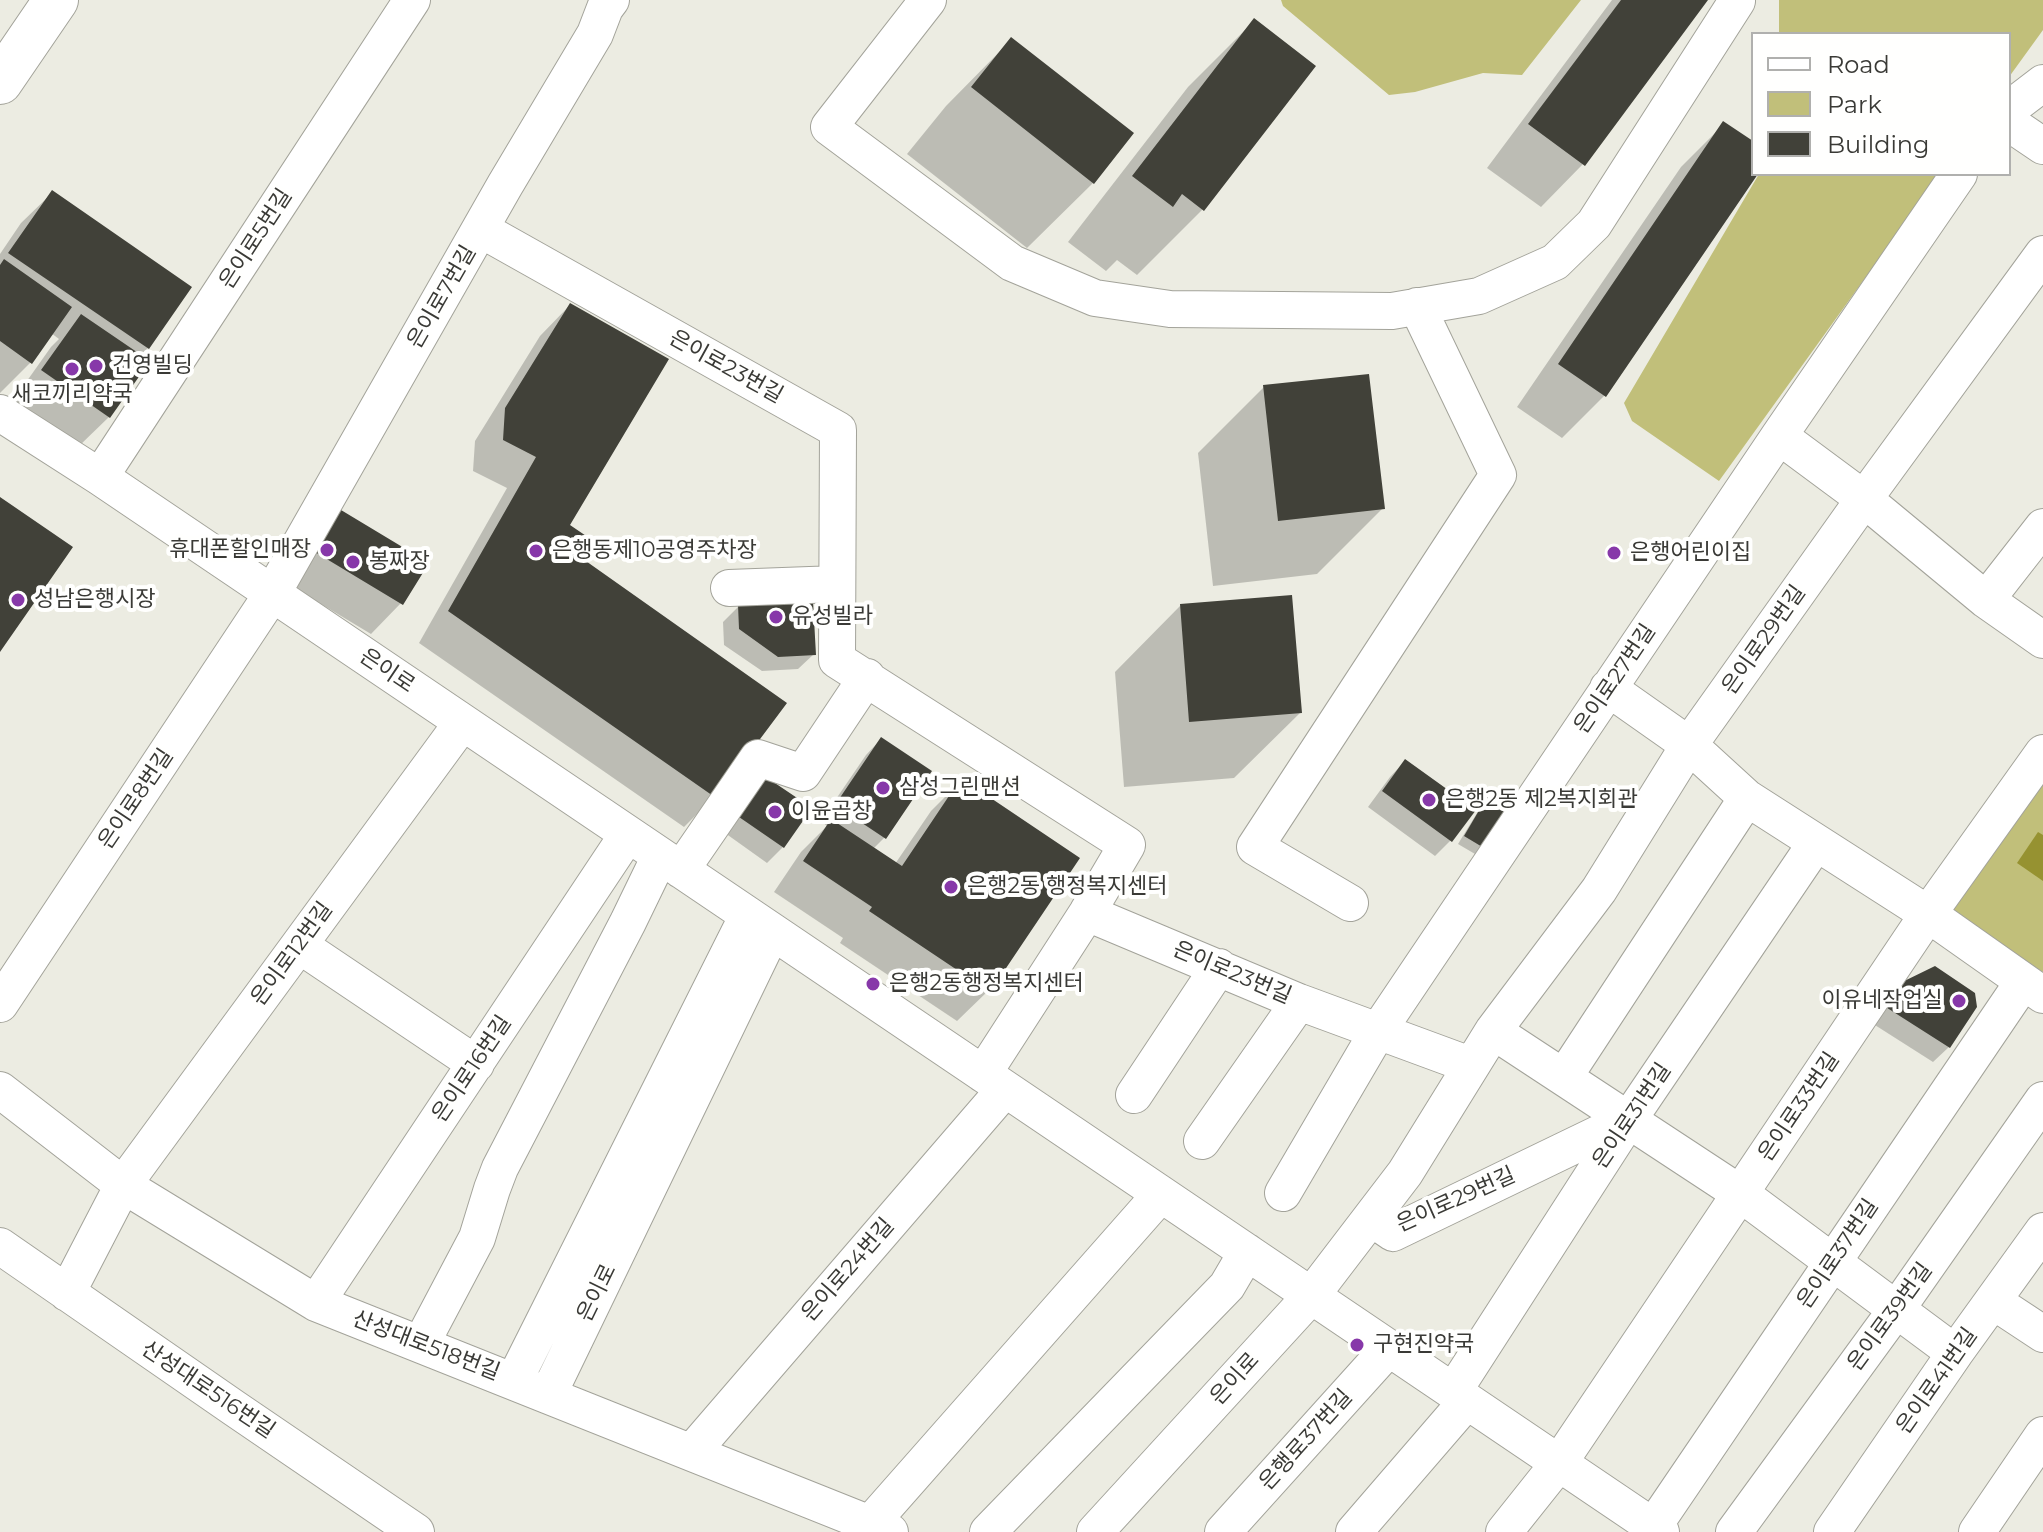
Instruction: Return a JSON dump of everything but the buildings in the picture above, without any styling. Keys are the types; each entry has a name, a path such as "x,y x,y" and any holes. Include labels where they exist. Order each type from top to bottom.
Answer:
{"main road":[{"path":"0,82 56,0"}],"street":[{"name":"은이로5번길","path":"100,477 412,0"},
{"path":"928,0 829,127 1012,263 1095,298 1170,309 1392,311 1479,296 1555,262 1594,224 1737,1"},
{"name":"은이로7번길","path":"272,594 505,185 595,34 603,3"},
{"path":"2011,107 2043,83"},
{"path":"2011,124 2043,146"},
{"name":"은이로27번길","path":"1283,1193 1378,1031 1958,176"},
{"name":"은이로23번길","path":"480,229 838,430 837,660 1127,845 994,1081"},
{"name":"은이로29번길","path":"1311,1296 1405,1173 1470,1065 1599,890 1689,745 2043,254"},
{"path":"1350,903 1255,847 1498,475 1417,306"},
{"name":"은이로","path":"0,413 100,477 1657,1530"},
{"path":"1779,436 1864,499 1986,600 2043,640"},
{"path":"1986,600 2043,527"},
{"path":"729,588 837,584"},
{"name":"은이로8번길","path":"0,1004 272,594"},
{"path":"421,1344 477,1238 500,1168 621,936 670,863 758,758 803,773 867,677"},
{"path":"1608,688 1689,745 1747,798 1928,914 2033,988"},
{"name":"은이로12번길","path":"67,1293 123,1185 462,723"},
{"name":"은이로33번길","path":"1559,1463 1928,914 2043,753"},
{"path":"1564,1077 1747,798"},
{"name":"은이로16번길","path":"316,1303 628,834"},
{"name":"은이로31번길","path":"1460,1396 1629,1119 1816,843"},
{"name":"은이로23번길","path":"1087,913 1299,1002 1470,1065"},
{"name":"은이로","path":"548,1395 760,923"},
{"path":"514,1381 760,923"},
{"path":"299,945 476,1064"},
{"path":"1134,1095 1219,967"},
{"name":"은이로37번길","path":"1657,1530 1833,1261 2033,988"},
{"path":"1202,1141 1299,1002"},
{"path":"1493,1031 1741,1194 1955,1353"},
{"name":"은이로24번길","path":"692,1452 994,1081"},
{"name":"산성대로518번길","path":"0,1090 123,1185 316,1303 692,1452 874,1529"},
{"name":"은이로39번길","path":"1734,1532 1896,1310 2043,1100"},
{"name":"은이로29번길","path":"1371,1218 1393,1233 1629,1119"},
{"path":"874,1529 1161,1194"},
{"name":"은이로41번길","path":"1832,1532 2043,1231"},
{"name":"산성대로516번길","path":"0,1246 395,1526"},
{"path":"988,1532 1227,1286 1247,1252"},
{"name":"은이로","path":"1095,1532 1311,1296"},
{"path":"1993,1301 2043,1334"},
{"name":"은행로37번길","path":"1223,1532 1389,1348"},
{"path":"1354,1532 1460,1396"},
{"path":"1977,1532 2043,1435"},
{"path":"1504,1532 1559,1463"}],"green space":[{"path":"1281,0 1581,0 1522,75 1483,73 1415,92 1389,95 1283,6"},
{"path":"1779,0 2043,0 2043,30 2011,74 2011,32 1779,32"},
{"path":"1758,176 1939,176 1719,481 1632,421 1624,403"},
{"path":"2043,773 2043,972 1941,908"}],"shaded area":[{"path":"2038,832 2043,835 2043,881 2017,863"}],"place":[{"name":"건영빌딩","path":"96,366"},
{"name":"새코끼리약국","path":"72,369"},
{"name":"휴대폰할인매장","path":"327,550"},
{"name":"은행동제10공영주차장","path":"536,551"},
{"name":"은행어린이집","path":"1614,553"},
{"name":"봉짜장","path":"353,562"},
{"name":"성남은행시장","path":"18,600"},
{"name":"유성빌라","path":"776,617"},
{"name":"삼성그린맨션","path":"883,788"},
{"name":"은행2동 제2복지회관","path":"1429,800"},
{"name":"이윤곱창","path":"775,812"},
{"name":"은행2동 행정복지센터","path":"951,887"},
{"name":"은행2동행정복지센터","path":"873,984"},
{"name":"이유네작업실","path":"1959,1001"},
{"name":"구현진약국","path":"1357,1345"}]}
